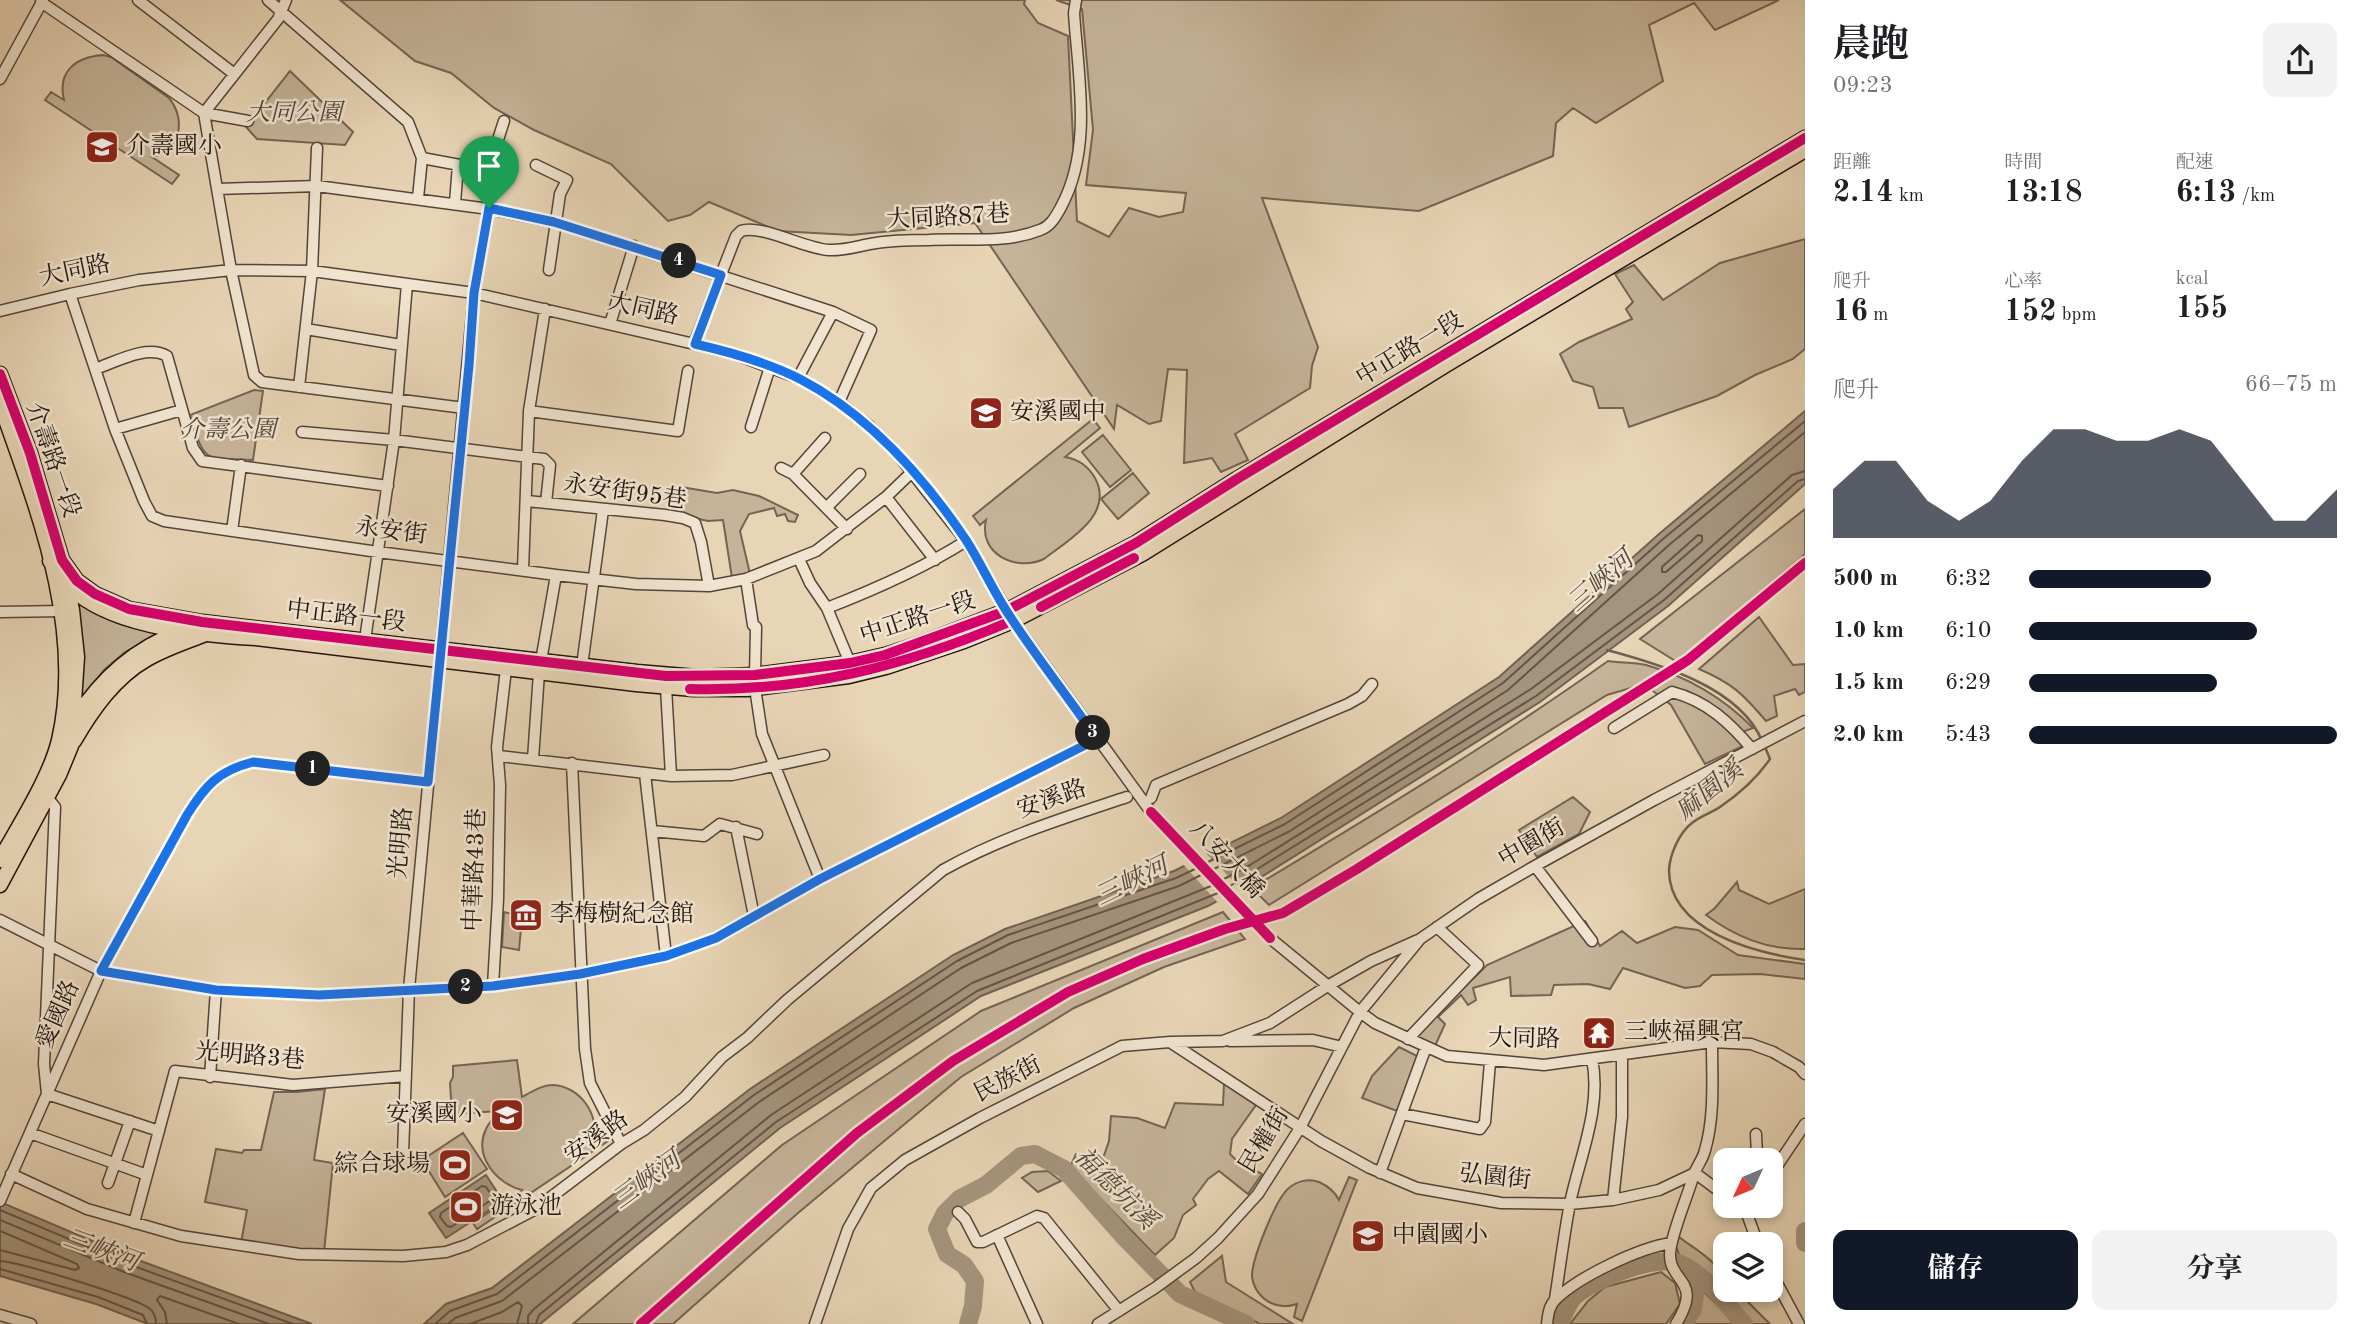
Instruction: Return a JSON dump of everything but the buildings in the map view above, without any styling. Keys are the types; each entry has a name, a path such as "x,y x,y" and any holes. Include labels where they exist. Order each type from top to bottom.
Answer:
{"main road":[{"name":"中正路一段","path":"56,561 77,580 112,603 203,628 540,667 666,687 849,676 964,642 1136,543 1237,479 1805,138"},
{"name":"中正路一段","path":"332,642 365,640 506,669 582,666 666,676 755,681 885,655 1009,616 1142,554 1376,408 1805,150"},
{"name":"介壽路一段","path":"0,374 30,453 56,561 66,635 65,743 47,797 0,885"},
{"name":"介壽路一段","path":"0,403 56,561"},
{"name":"中正路一段","path":"56,561 68,585 107,613 183,630 203,628"},
{"path":"68,585 77,657 74,719"},
{"path":"65,743 123,676 146,659 203,628"},
{"path":"65,743 74,719 90,696 114,671 133,655 183,630"},
{"name":"介壽路一段","path":"0,860 65,743"}],"street":[{"path":"138,0 233,73"},
{"path":"268,0 283,5 408,122 422,158 418,198"},
{"name":"大同路87巷","path":"695,344 736,236 747,229 818,249 831,250 896,241 1008,238 1044,229 1064,202 1078,155 1080,98 1074,13 1076,0"},
{"path":"0,79 42,1 204,113 248,121"},
{"path":"283,5 278,19 204,113 231,270 254,374 262,382 464,408"},
{"name":"光明路","path":"403,1154 409,989 474,293 489,208 494,152 504,121"},
{"path":"299,387 312,271 317,148"},
{"path":"422,158 492,171"},
{"path":"455,203 458,165"},
{"path":"536,165 567,180 560,194 554,222 549,270"},
{"path":"217,189 317,186 489,208 554,222 634,246 833,312 870,330 839,402"},
{"path":"610,324 634,246"},
{"name":"大同路","path":"0,312 139,280 231,270 312,271 474,293 734,354 798,378 839,402 868,425 913,471 966,541 1009,616 1151,812"},
{"path":"365,640 394,440 395,401 407,284"},
{"name":"永安街","path":"70,294 115,429 144,501 152,516 164,521 556,575 662,585 709,586 746,579 816,551 886,497 913,471"},
{"name":"永安街95巷","path":"523,569 529,411 545,309"},
{"path":"798,378 833,312"},
{"path":"306,329 401,345"},
{"path":"95,369 148,352 159,352 167,356 193,448 202,461 388,486"},
{"path":"751,427 769,367"},
{"path":"529,411 678,431 688,371"},
{"path":"115,429 182,410"},
{"path":"302,432 394,440 544,459 550,465 546,503"},
{"path":"793,474 825,438"},
{"path":"232,531 242,466"},
{"path":"781,468 793,474 847,529"},
{"path":"827,507 860,474"},
{"path":"886,497 935,560"},
{"name":"永安街95巷","path":"527,501 665,515 695,523 709,586"},
{"path":"582,666 603,510"},
{"path":"827,608 887,585 966,541"},
{"path":"799,559 810,583 827,608 850,663"},
{"path":"533,759 540,667 556,575"},
{"path":"746,579 753,625 756,628 755,681 762,734 820,879"},
{"path":"0,612 62,611"},
{"name":"中華路43巷","path":"493,986 498,898 497,747 506,669"},
{"path":"1151,798 1156,785 1348,704 1362,696 1371,684"},
{"path":"666,687 671,776"},
{"path":"1614,728 1672,692 1688,696 1710,708 1733,726 1752,749"},
{"name":"中園街","path":"1360,1012 1420,939 1478,899 1654,800 1805,721"},
{"path":"0,920 101,971 216,990 319,995 493,986 580,974 666,956 716,938 820,879 1097,739"},
{"path":"499,756 671,776 732,775 824,755"},
{"name":"愛國路","path":"0,1201 101,971 187,815 199,796 217,777 234,767 253,762 428,782"},
{"path":"572,763 585,1049 590,1083 621,1144"},
{"path":"645,774 666,956"},
{"path":"47,797 55,807 44,1064 47,1094 159,1131 134,1223"},
{"name":"安溪路","path":"11,1174 87,1209 181,1236 299,1254 403,1256 446,1252 467,1245 534,1210 621,1144 644,1130 685,1097 722,1057 747,1038 787,1000 943,870 973,853 1028,830 1127,797"},
{"name":"八安大橋","path":"1151,812 1270,937"},
{"path":"652,831 704,836 720,824 757,834"},
{"path":"736,827 754,916"},
{"path":"1535,866 1592,941"},
{"path":"1408,1039 1478,965 1437,927"},
{"name":"大同路","path":"1270,937 1360,1012 1408,1039 1447,1056 1544,1065 1712,1042 1751,1044 1803,1068"},
{"path":"1223,1041 1270,1023 1371,961 1420,939"},
{"path":"209,1077 216,990"},
{"name":"民權街","path":"1119,1311 1178,1271 1218,1238 1258,1194 1300,1128 1360,1012"},
{"name":"民族街","path":"815,1324 848,1229 871,1188 905,1160 980,1118 1122,1046 1170,1042 1313,1040 1342,1047"},
{"path":"1170,1042 1300,1128"},
{"path":"1676,1324 1687,1307 1688,1293 1672,1270 1671,1246 1695,1173 1705,1153 1712,1090 1712,1042"},
{"path":"1380,1173 1426,1047"},
{"path":"1613,1200 1622,1117 1622,1055"},
{"path":"1546,1324 1548,1311 1555,1299 1570,1204 1593,1110 1595,1073 1592,1059"},
{"path":"1402,1114 1480,1129 1485,1122 1490,1062"},
{"name":"光明路3巷","path":"159,1131 175,1072 293,1086 406,1076"},
{"path":"108,1183 130,1121"},
{"path":"1783,1156 1805,1124"},
{"name":"弘園街","path":"1300,1128 1380,1173 1417,1188 1501,1203 1570,1204 1613,1200 1659,1190 1695,1173"},
{"path":"30,1133 147,1175"},
{"path":"1756,1134 1757,1148"},
{"path":"1695,1173 1713,1186"},
{"path":"958,1212 965,1219 977,1242 1037,1216 1044,1218 1119,1311 1098,1324"},
{"path":"998,1235 1038,1324"},
{"path":"1555,1299 1598,1270 1654,1246 1671,1246"},
{"path":"1783,1294 1800,1324"},
{"path":"0,1315 31,1324"}],"green space":[{"path":"340,0 1025,0 1024,4 1038,23 1068,36 1077,221 1109,237 1129,208 1159,217 1183,212 1186,193 1086,185 1093,130 1082,9 1056,0 1779,0 1715,30 1694,3 1649,25 1663,81 1596,123 1573,108 1556,123 1553,156 1419,211 1262,198 1318,347 1312,366 1310,388 1235,434 1248,460 1221,472 1212,458 1184,463 1187,370 1168,369 1161,421 1149,424 1117,405 1114,429 975,223 851,235 778,231 709,202 690,215 668,221 611,164 534,130 494,108 451,73 415,61"},
{"path":"93,56 111,57 169,98 175,107 178,134 169,148 152,157 179,175 172,184 45,100 51,92 64,100 63,81 71,67"},
{"name":"大同公園","path":"290,71 353,132 345,145 257,139 246,127"},
{"path":"1805,239 1805,349 1793,359 1755,375 1717,396 1629,427 1623,408 1599,408 1593,387 1573,381 1560,354 1579,342 1632,319 1626,309 1633,302 1615,274 1634,265 1663,300 1720,263"},
{"name":"介壽公園","path":"254,390 263,391 253,460 215,458 208,455 199,442 190,415"},
{"path":"1093,419 1100,428 1065,457 1082,464 1095,478 1100,491 1099,504 1094,515 1076,535 1044,559 1022,563 1011,561 993,551 985,532 986,520 980,525 973,516"},
{"path":"1103,435 1131,470 1110,487 1082,452"},
{"path":"1133,473 1149,493 1118,519 1101,499"},
{"path":"675,486 717,493 733,490 759,496 798,515 795,522 788,521 785,514 777,516 774,508 749,514 740,531 750,574 732,578 723,520 708,521 672,513"},
{"path":"1805,509 1805,554 1677,662 1640,639"},
{"path":"75,599 128,627 167,632 125,652 104,670 80,700"},
{"path":"1759,617 1793,665 1805,664 1805,692 1799,695 1795,689 1774,696 1777,716 1766,721 1736,690 1699,669"},
{"path":"1608,661 1646,665 1690,682 1730,707 1753,728 1736,734 1743,746 1705,764 1671,705 1644,684 1607,695 1269,905 1252,888 1477,750"},
{"path":"1573,797 1590,812 1579,834 1537,857 1519,830"},
{"path":"1737,882 1739,890 1769,904 1805,889 1805,949 1752,941 1706,915"},
{"path":"513,905 523,906 519,950 502,947 504,912 512,914"},
{"path":"1223,912 1245,939 1164,967 1074,1008 961,1077 798,1213 673,1324 573,1324 782,1145 981,1011"},
{"path":"1585,921 1600,946 1622,931 1637,943 1675,927 1698,930 1738,955 1805,964 1805,979 1760,974 1712,975 1700,986 1685,988 1623,968 1610,989 1588,984 1554,985 1551,995 1511,996 1510,977 1473,988 1476,1000 1468,1005 1461,995 1438,1017 1445,1024 1435,1046 1414,1037 1487,965"},
{"path":"1399,1047 1417,1056 1397,1111 1362,1098 1372,1076"},
{"path":"517,1060 522,1097 549,1085 572,1091 580,1097 591,1113 595,1131 593,1141 606,1132 611,1139 477,1229 473,1223 522,1190 504,1182 485,1159 483,1139 486,1129 500,1111 452,1114 450,1083 453,1066"},
{"path":"1224,1083 1256,1105 1232,1139 1230,1154 1262,1174 1248,1194 1219,1171 1208,1179 1193,1199 1196,1205 1183,1215 1174,1238 1155,1255 1070,1167 1076,1154 1095,1163 1102,1161 1109,1141 1111,1116 1137,1118 1165,1128 1175,1103 1223,1105"},
{"path":"325,1089 314,1160 333,1163 324,1252 241,1243 247,1210 205,1202 216,1149 242,1153 244,1150 261,1150 274,1092"},
{"name":"綜合球場","path":"463,1133 487,1169 445,1197 422,1160"},
{"path":"1048,1171 1061,1181 1038,1192 1022,1178 1032,1172"},
{"path":"1349,1177 1357,1180 1302,1321 1294,1317 1297,1304 1274,1304 1264,1299 1256,1289 1252,1277 1260,1244 1271,1216 1292,1186 1307,1180 1319,1182 1339,1200"},
{"path":"1679,1237 1713,1263 1713,1282 1680,1257 1676,1246"},
{"path":"1222,1256 1226,1282 1293,1324 1260,1324 1195,1292 1190,1282"},
{"path":"1661,1272 1675,1283 1680,1304 1666,1324 1570,1324 1588,1301 1605,1287"},
{"path":"1702,1290 1735,1322 1690,1324 1698,1309"},
{"path":"1731,1302 1748,1302 1770,1324 1752,1324"}],"water":[{"name":"三峽河","path":"1805,411 1805,484 1668,606 1540,702 1258,879 1208,906 981,996 780,1128 540,1324 424,1324 446,1304 492,1288 750,1089 953,955 1005,929 1174,871 1281,818 1499,677 1659,534"},
{"name":"游泳池","path":"486,1175 503,1201 446,1238 429,1213"},
{"name":"三峽河","path":"0,1202 130,1257 312,1324 148,1324 96,1304 0,1276"}],"pier":[{"path":"1205,852 1243,891 1219,904 1182,863"}],"waterway":[{"name":"麻園溪","path":"1607,650 1673,671 1717,692 1751,722 1762,741"},
{"name":"麻園溪","path":"1765,747 1770,759 1753,779 1727,802 1687,827 1673,851 1669,870 1673,891 1684,909 1699,924 1741,945 1805,960"},
{"name":"福德坑溪","path":"968,1324 975,1281 964,1265 947,1254 937,1229 945,1213 959,1199 986,1185 1021,1156 1035,1154 1064,1169 1124,1237 1180,1294 1246,1324"},
{"name":"福德坑溪","path":"1805,1231 1805,1243"},
{"name":"福德坑溪","path":"1559,1324 1575,1296 1584,1289 1626,1270 1657,1262 1681,1264 1690,1269 1716,1291 1744,1324"},
{"path":"1684,1324 1693,1309 1698,1276"}],"cycle path":[{"path":"0,374 30,453 62,560 77,581 95,594 129,609 202,622 666,676 755,675 850,663 885,655 1006,611 1136,543 1237,479 1805,138"},
{"path":"1041,607 1134,558"},
{"path":"641,1324 857,1133 953,1061 1068,992 1143,959 1225,929 1283,913 1688,660 1805,563"},
{"path":"690,689 774,686 854,673 931,651 1009,622"},
{"path":"1151,812 1270,938"}],"place":[{"name":"介壽國小","path":"102,147"},
{"name":"安溪國中","path":"986,413"},
{"name":"李梅樹紀念館","path":"526,915"},
{"name":"三峽福興宮","path":"1599,1033"},
{"name":"安溪國小","path":"507,1115"},
{"name":"綜合球場","path":"455,1165"},
{"name":"游泳池","path":"466,1207"},
{"name":"中園國小","path":"1368,1236"}],"route":[{"path":"489,208 554,222 721,275 695,344 734,354 798,378 839,402 895,451 949,516 987,575 1006,611 1097,739 820,879 716,938 666,956 580,974 493,986 319,995 216,990 101,971 199,796 217,777 234,767 253,762 428,782 474,293 489,208"}]}
